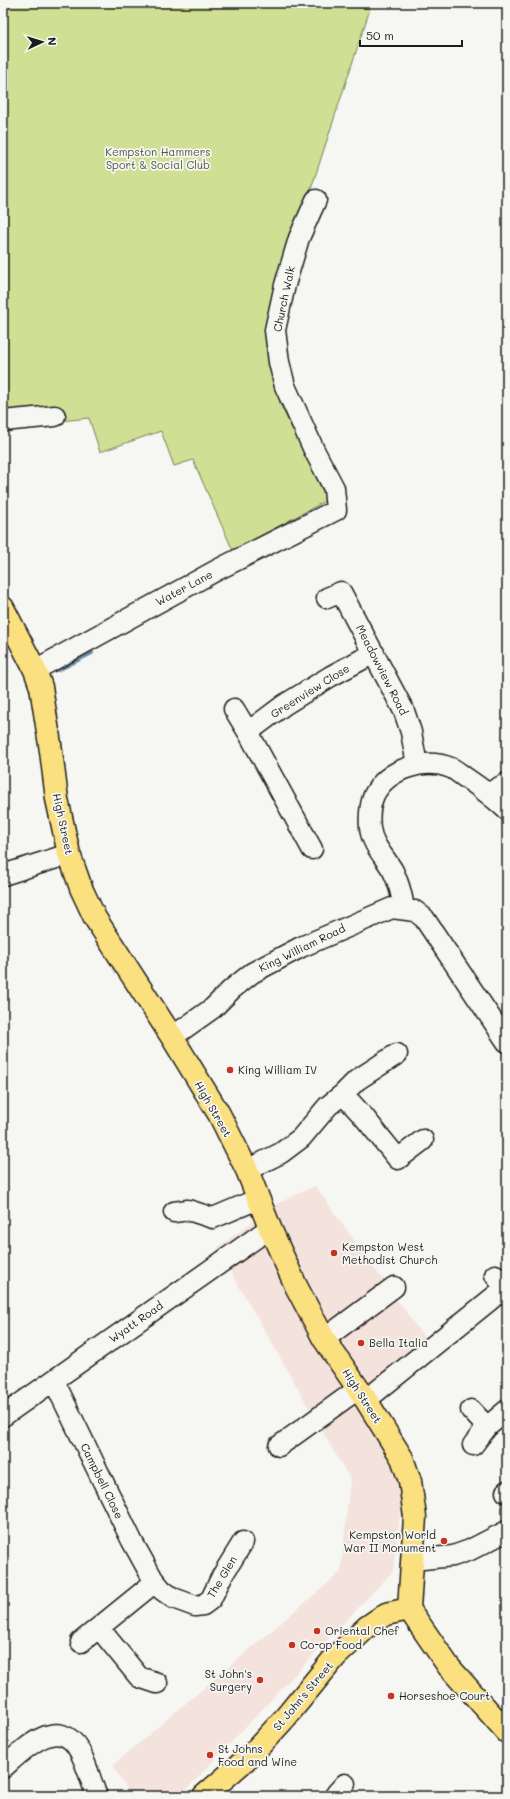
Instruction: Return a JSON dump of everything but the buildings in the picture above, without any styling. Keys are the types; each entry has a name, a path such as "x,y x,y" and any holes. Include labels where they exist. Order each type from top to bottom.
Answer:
{"main road":[{"name":"High Street","path":"3,608 35,670 42,694 57,799 69,854 81,888 95,918 172,1037 198,1082 219,1114 247,1170 270,1228 296,1286 324,1339 402,1458 410,1482 415,1517 409,1609"},
{"path":"409,1609 449,1667 507,1732"},
{"name":"St John's Street","path":"204,1796 251,1754 285,1718 335,1657 367,1627 386,1614 409,1609"}],"street":[{"name":"Church Walk","path":"316,200 299,238 285,285 275,330 279,362 285,386 314,450 334,488 336,510"},
{"path":"3,421 55,416"},
{"name":"Water Lane","path":"35,670 217,570 336,510"},
{"name":"Meadowview Road","path":"327,598 341,592 374,653 404,711 411,732 417,765"},
{"name":"Greenview Close","path":"248,732 284,705 331,676 374,653"},
{"path":"234,709 312,849"},
{"path":"507,810 489,793 452,768 435,764 417,765 398,771 384,781 374,795 370,812 370,829 378,850 392,870 401,889 404,908 414,911 424,918 507,1042"},
{"path":"489,793 507,783"},
{"path":"3,875 69,854"},
{"name":"King William Road","path":"172,1037 213,1008 232,989 252,973 301,947 355,923 392,908 404,908"},
{"path":"247,1170 282,1153 301,1138 328,1106 357,1080 397,1054"},
{"path":"343,1094 398,1159 423,1140"},
{"path":"182,1206 213,1218 258,1199"},
{"name":"Wyatt Road","path":"3,1416 270,1228"},
{"path":"279,1446 310,1424 362,1395 439,1330 505,1288 495,1275"},
{"path":"324,1339 394,1287"},
{"name":"Campbell Close","path":"54,1381 132,1542 154,1581"},
{"path":"471,1410 487,1427"},
{"path":"473,1444 487,1427 507,1410"},
{"path":"413,1560 454,1556 470,1550 507,1531"},
{"name":"The Glen","path":"154,1581 162,1590 173,1598 195,1606 203,1605 212,1599 222,1576 244,1542"},
{"path":"81,1642 154,1581"},
{"path":"99,1628 139,1677 157,1683"},
{"path":"3,1768 33,1741 47,1735 61,1735 72,1740 80,1750 97,1796"}],"shaded area":[{"path":"315,1186 426,1340 354,1402 404,1484 393,1571 180,1796 131,1796 113,1765 341,1572 350,1479 217,1248 277,1204"}],"green space":[{"name":"Kempston Hammers Sport & Social Club","path":"3,3 334,3 370,9 288,259 270,331 280,404 327,500 233,551 193,460 174,466 161,431 100,452 89,418 3,427"}],"waterway":[{"path":"58,670 92,653"}],"place":[{"name":"King William IV","path":"230,1070"},
{"name":"Kempston West Methodist Church","path":"334,1253"},
{"name":"Bella Italia","path":"361,1343"},
{"name":"Kempston World War II Monument","path":"444,1541"},
{"name":"Oriental Chef","path":"317,1631"},
{"name":"Co-op Food","path":"292,1645"},
{"name":"St John's Surgery","path":"260,1680"},
{"name":"Horseshoe Court","path":"391,1696"},
{"name":"St Johns Food and Wine","path":"210,1755"}]}
